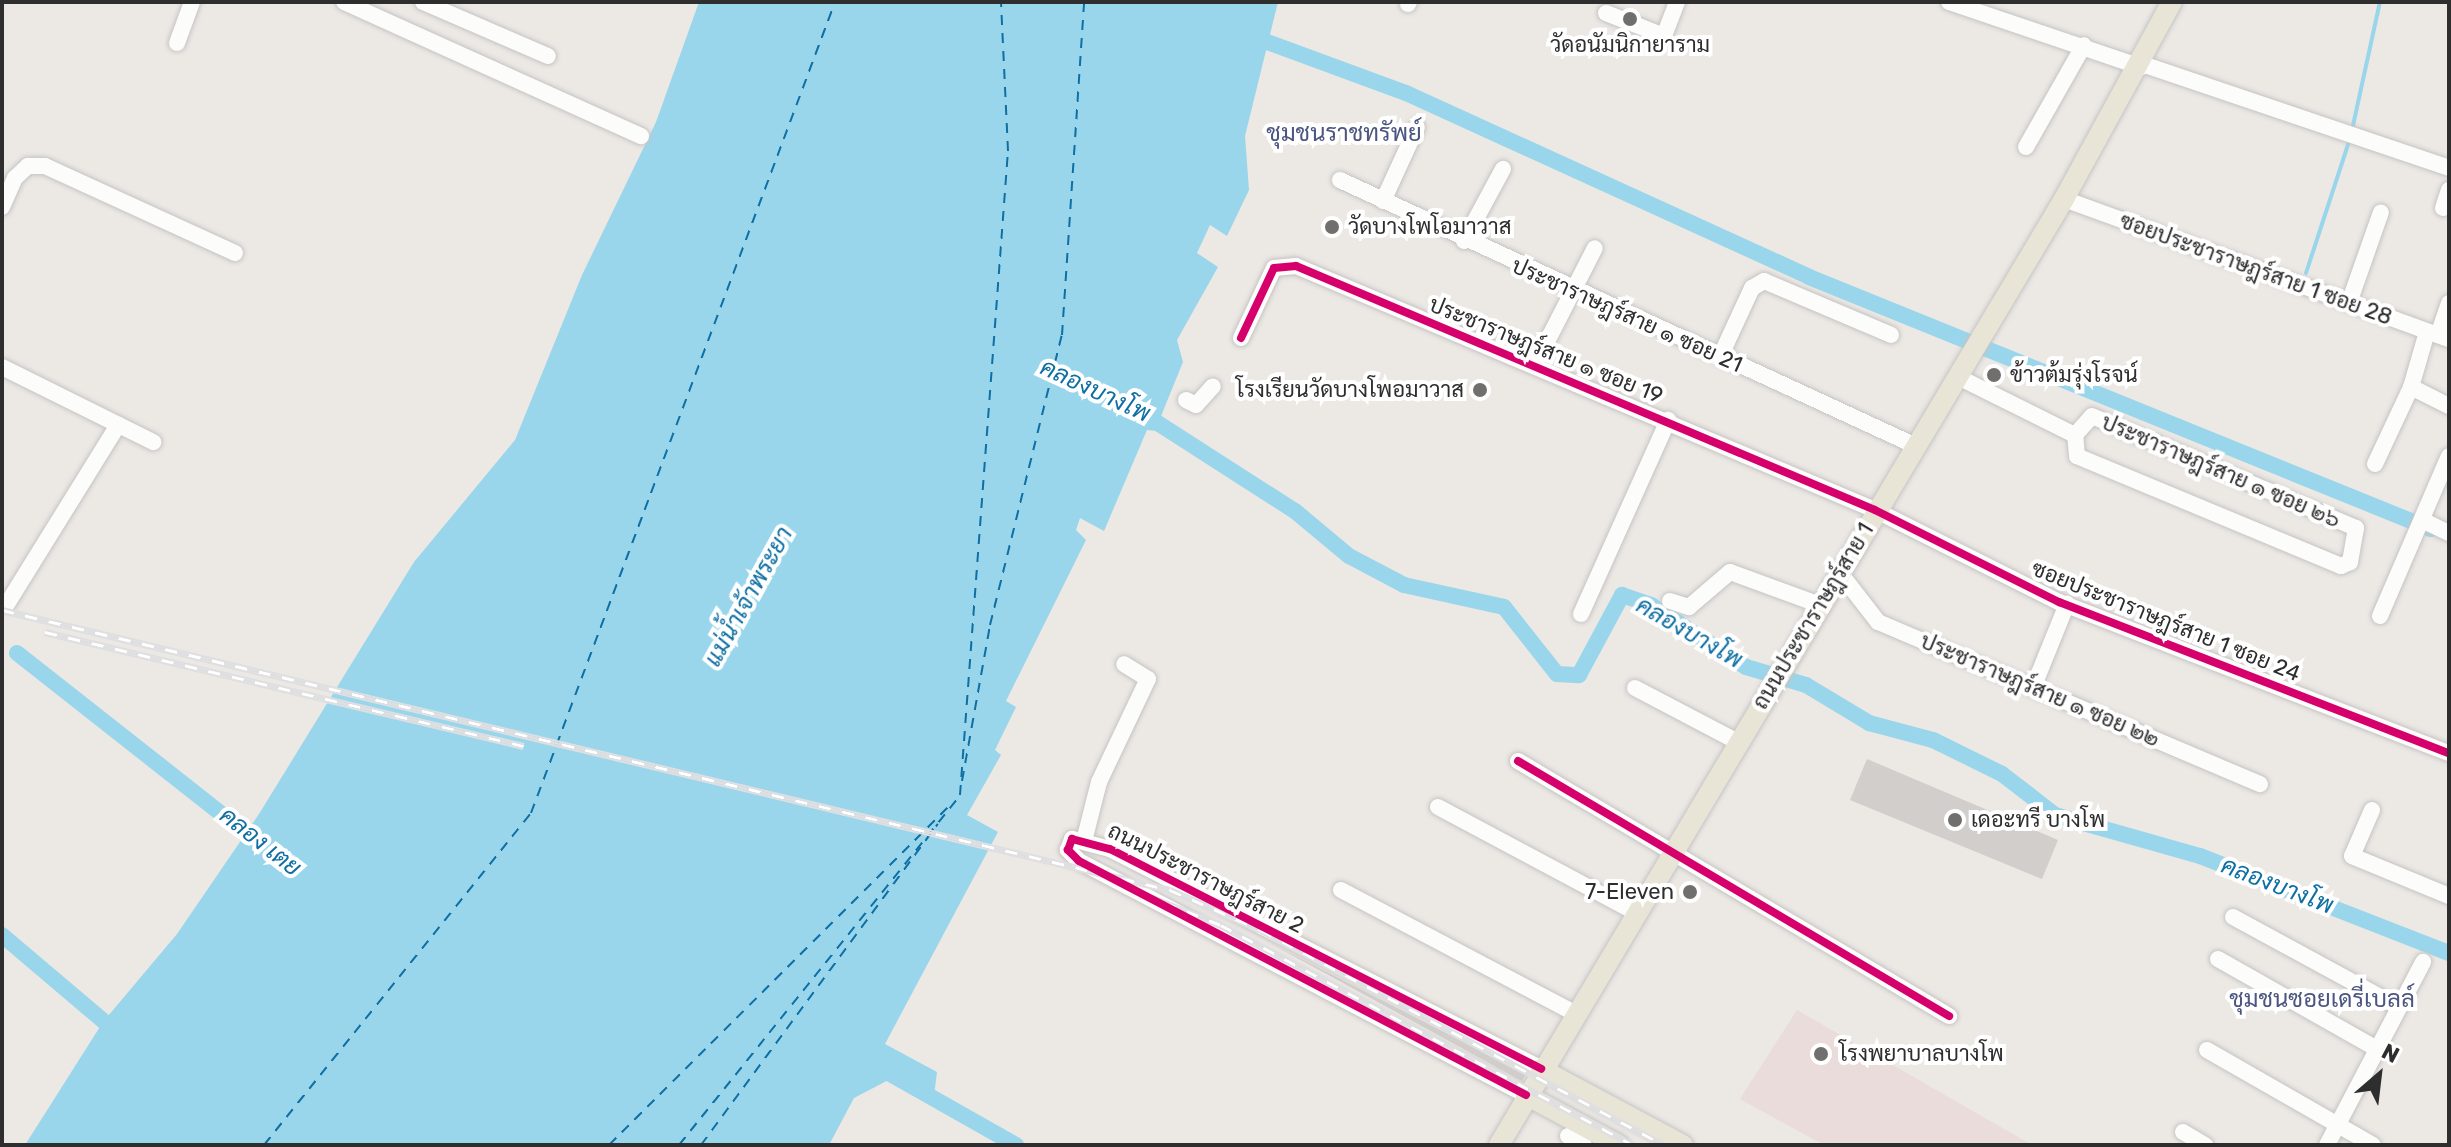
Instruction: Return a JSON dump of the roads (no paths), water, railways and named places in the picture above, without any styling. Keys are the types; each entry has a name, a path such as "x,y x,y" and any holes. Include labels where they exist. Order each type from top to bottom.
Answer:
{"main road":[{"name":"ถนนประชาราษฎร์สาย 1","path":"1499,1145 1574,1013 2064,199 2142,66 2172,2"},
{"name":"ถนนประชาราษฎร์สาย 2","path":"1541,1069 1683,1145"},
{"name":"ถนนประชาราษฎร์สาย 2","path":"1526,1095 1613,1143"}],"street":[{"path":"177,43 192,2"},
{"path":"344,2 641,136"},
{"path":"423,2 548,56"},
{"path":"1606,13 1664,36 1677,2"},
{"path":"1949,2 2449,168"},
{"path":"2026,147 2084,45"},
{"path":"1383,201 1417,127"},
{"path":"2,207 15,178 34,164 235,253"},
{"path":"1464,241 1503,169"},
{"name":"ประชาราษฎร์สาย ๑ ซอย 21","path":"1340,180 1575,293 1721,355 1916,446"},
{"path":"2443,208 2449,190"},
{"name":"ซอยประชาราษฎร์สาย 1 ซอย 28","path":"2064,199 2438,335"},
{"path":"2349,303 2381,212"},
{"path":"1535,365 1575,293 1595,248"},
{"name":"ประชาราษฎร์สาย ๑ ซอย 19","path":"1241,338 1274,268 1285,263 1668,420 1875,510"},
{"path":"1721,355 1752,288 1764,281 1891,335"},
{"path":"2375,464 2438,335 2449,303"},
{"path":"2,367 153,442"},
{"name":"ประชาราษฎร์สาย ๑ ซอย ๒๖","path":"1958,377 2075,435"},
{"path":"1186,400 1196,405 1213,386"},
{"path":"2411,387 2449,406"},
{"name":"ประชาราษฎร์สาย ๑ ซอย ๒๖","path":"2092,416 2356,528 2350,562 2341,566 2077,456 2075,435 2092,416"},
{"path":"1581,614 1668,420"},
{"path":"7,604 118,425"},
{"path":"2380,616 2420,525 2444,482 2449,456"},
{"name":"ซอยประชาราษฎร์สาย 1 ซอย 24","path":"1875,510 2067,604 2449,753"},
{"path":"2420,525 2449,533"},
{"path":"1670,601 1689,607 1730,572 1820,605"},
{"name":"ประชาราษฎร์สาย ๑ ซอย ๒๒","path":"1840,573 1878,622 2260,784"},
{"path":"2033,688 2067,604"},
{"path":"1085,837 1099,782 1147,681 1124,664"},
{"path":"1635,688 1738,742"},
{"path":"1518,761 1670,855 1949,1016"},
{"path":"1438,807 1635,912"},
{"path":"2372,810 2352,856 2449,896"},
{"name":"ถนนประชาราษฎร์สาย 2","path":"1526,1095 1079,861 1069,844 1085,837 1541,1069"},
{"path":"1341,890 1574,1013"},
{"path":"2233,917 2399,1007"},
{"path":"2218,959 2377,1049"},
{"path":"2327,1145 2423,962"},
{"path":"2207,1050 2373,1145"},
{"path":"2183,1132 2205,1145"},
{"path":"1568,1136 1584,1145"}],"water":[{"name":"แม่น้ำเจ้าพระยา","path":"699,2 1278,2 1245,136 1249,190 1227,236 1210,225 1197,253 1218,267 1177,340 1183,362 1159,421 1165,432 1147,430 1104,531 1080,518 1076,530 1086,540 1006,701 1016,707 995,750 1001,755 967,815 998,832 885,1044 937,1072 934,1096 898,1075 854,1098 829,1145 25,1145 103,1022 177,934 259,814 414,562 515,440 582,275 656,122"}],"waterway":[{"path":"2352,130 2380,2"},
{"path":"1251,36 1406,93 1809,277 2431,529"},
{"path":"2306,273 2350,138"},
{"name":"คลองบางโพ","path":"1139,411 1295,511 1349,556 1404,585 1504,607 1557,674 1579,675 1622,595 1651,605 1746,667 1806,685 1869,723 1933,740 2002,774 2055,815 2200,856 2449,953"},
{"name":"คลอง เตย","path":"17,653 261,845"},
{"path":"2,935 120,1035"},
{"path":"878,1067 1016,1145"}],"railway":[{"path":"2,610 1170,890 1261,930 1663,1145"},
{"path":"45,632 524,746"},
{"path":"1142,894 1221,925 1633,1145"}],"place":[{"name":"วัดอนัมนิกายาราม","path":"1630,19"},
{"name":"วัดบางโพโอมาวาส","path":"1332,227"},
{"name":"ข้าวต้มรุ่งโรจน์","path":"1994,375"},
{"name":"โรงเรียนวัดบางโพอมาวาส","path":"1480,390"},
{"name":"เดอะทรี บางโพ","path":"1955,820"},
{"name":"7-Eleven","path":"1690,892"},
{"name":"โรงพยาบาลบางโพ","path":"1821,1054"}],"district":[{"name":"ชุมชนราชทรัพย์","path":"1344,134"},
{"name":"ชุมชนซอยเดรี่เบลล์","path":"2322,1000"}]}
